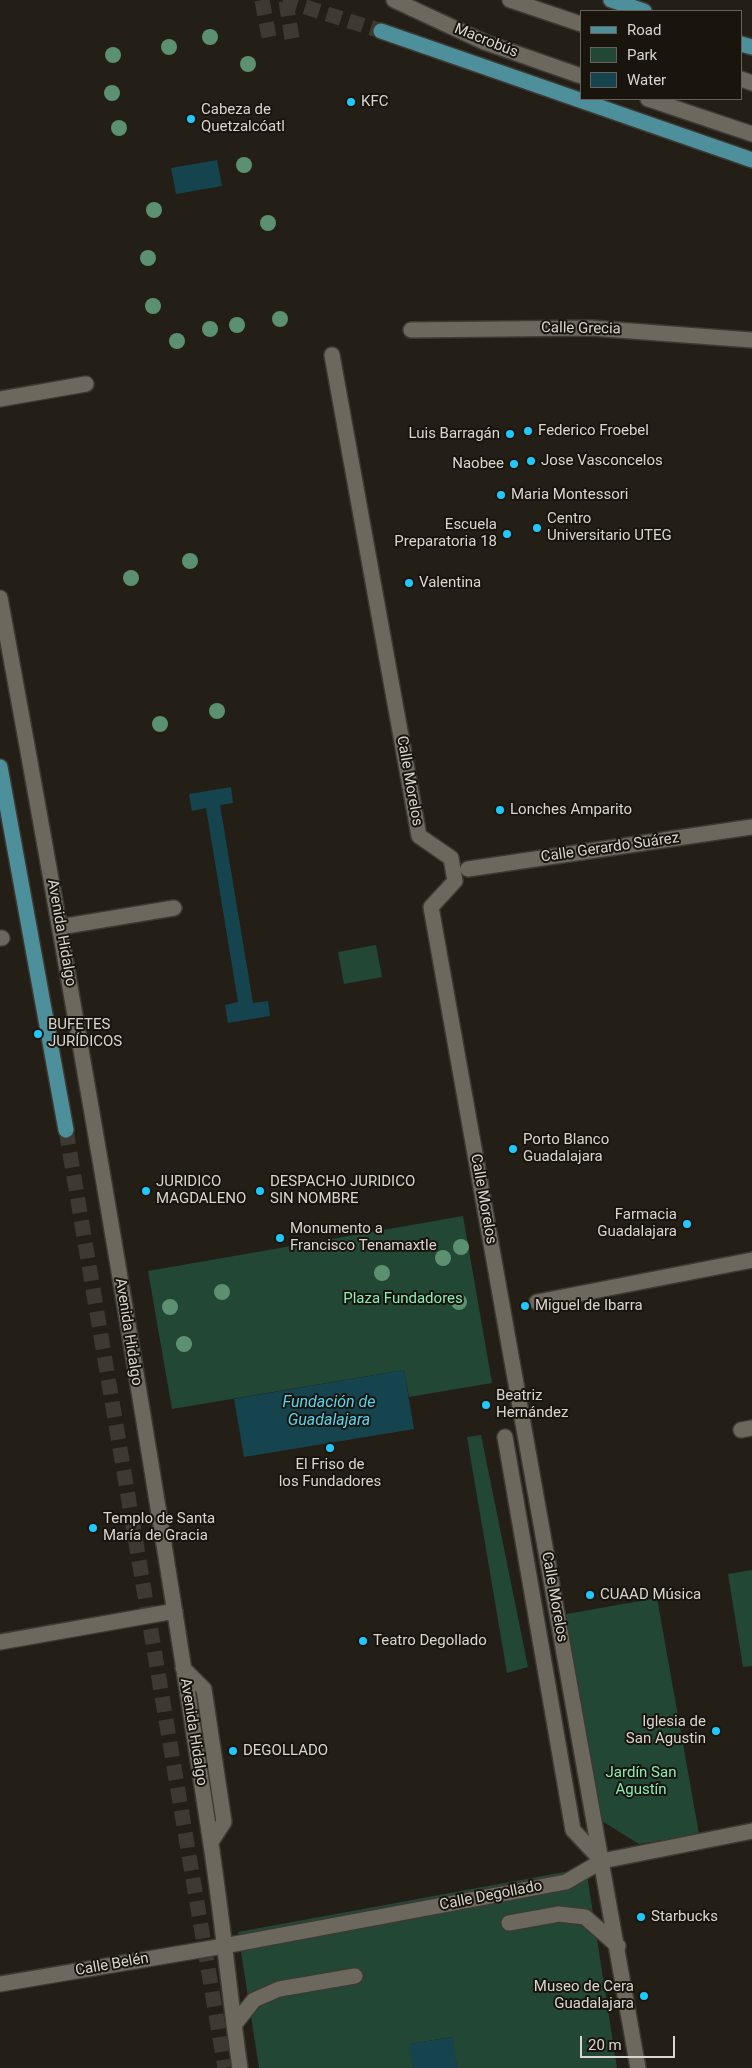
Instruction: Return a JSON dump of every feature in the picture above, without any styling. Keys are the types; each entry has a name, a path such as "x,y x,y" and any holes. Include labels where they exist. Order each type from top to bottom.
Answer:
{"main road":[{"path":"614,1 641,10"},
{"path":"381,31 752,160"},
{"name":"Avenida Hidalgo","path":"0,767 66,1130"}],"street":[{"name":"Macrobús","path":"394,0 484,42 580,76"},
{"path":"510,0 580,24"},
{"path":"651,100 752,134"},
{"name":"Calle Grecia","path":"411,330 591,328 752,340"},
{"name":"Calle Morelos","path":"332,355 419,836 451,858 455,882 431,907 618,1946 638,2068"},
{"path":"0,399 86,384"},
{"name":"Avenida Hidalgo","path":"0,598 60,927 174,1611 211,1842 240,2068"},
{"name":"Calle Gerardo Suárez","path":"468,869 752,827"},
{"path":"60,927 174,908"},
{"path":"537,1302 752,1260"},
{"path":"505,1437 573,1830 602,1861"},
{"path":"0,1642 174,1611"},
{"name":"Calle Degollado","path":"224,1946 566,1882 602,1861 752,1831"},
{"path":"509,1923 560,1914 585,1917 618,1946"},
{"name":"Calle Belén","path":"0,1984 224,1946"},
{"path":"234,2025 254,2000 279,1989 355,1976"}],"green space":[{"path":"376,945 382,977 344,984 338,952"},
{"name":"Plaza Fundadores","path":"463,1216 492,1383 409,1397 404,1370 172,1409 148,1271"},
{"path":"481,1435 528,1667 507,1673 467,1437"},
{"path":"752,1570 752,1666 743,1667 728,1574"},
{"name":"Jardín San Agustín","path":"657,1598 699,1834 639,1844 597,1818 561,1615"},
{"path":"586,1868 617,2068 457,2068 452,2037 410,2044 413,2068 259,2068 238,1932"}],"water":[{"path":"217,160 222,186 176,194 171,168"},
{"path":"231,787 233,803 220,805 253,1003 268,1001 270,1016 228,1023 225,1005 238,1002 206,808 192,811 189,794"},
{"name":"Fundación de Guadalajara","path":"404,1370 414,1429 244,1457 234,1399"},
{"path":"453,2037 457,2068 413,2068 409,2044"}],"tunnel":[{"path":"262,0 269,37"},
{"path":"283,0 381,31"},
{"path":"286,1 293,45"},
{"path":"66,1130 225,2068"}],"place":[{"name":"KFC","path":"351,102"},
{"name":"Cabeza de Quetzalcóatl","path":"191,119"},
{"name":"Federico Froebel","path":"528,431"},
{"name":"Luis Barragán","path":"510,434"},
{"name":"Jose Vasconcelos","path":"531,461"},
{"name":"Naobee","path":"514,464"},
{"name":"Maria Montessori","path":"501,495"},
{"name":"Centro Universitario UTEG","path":"537,528"},
{"name":"Escuela Preparatoria 18","path":"507,534"},
{"name":"Valentina","path":"409,583"},
{"name":"Lonches Amparito","path":"500,810"},
{"name":"BUFETES JURÍDICOS","path":"38,1034"},
{"name":"Porto Blanco Guadalajara","path":"513,1149"},
{"name":"JURIDICO MAGDALENO","path":"146,1191"},
{"name":"DESPACHO JURIDICO SIN NOMBRE","path":"260,1191"},
{"name":"Farmacia Guadalajara","path":"687,1224"},
{"name":"Monumento a Francisco Tenamaxtle","path":"280,1238"},
{"name":"Miguel de Ibarra","path":"525,1306"},
{"name":"Beatriz Hernández","path":"486,1405"},
{"name":"El Friso de los Fundadores","path":"330,1448"},
{"name":"Templo de Santa María de Gracia","path":"93,1528"},
{"name":"CUAAD Música","path":"590,1595"},
{"name":"Teatro Degollado","path":"363,1641"},
{"name":"Iglesia de San Agustin","path":"716,1731"},
{"name":"DEGOLLADO","path":"233,1751"},
{"name":"Starbucks","path":"641,1917"},
{"name":"Museo de Cera Guadalajara","path":"644,1996"}]}
